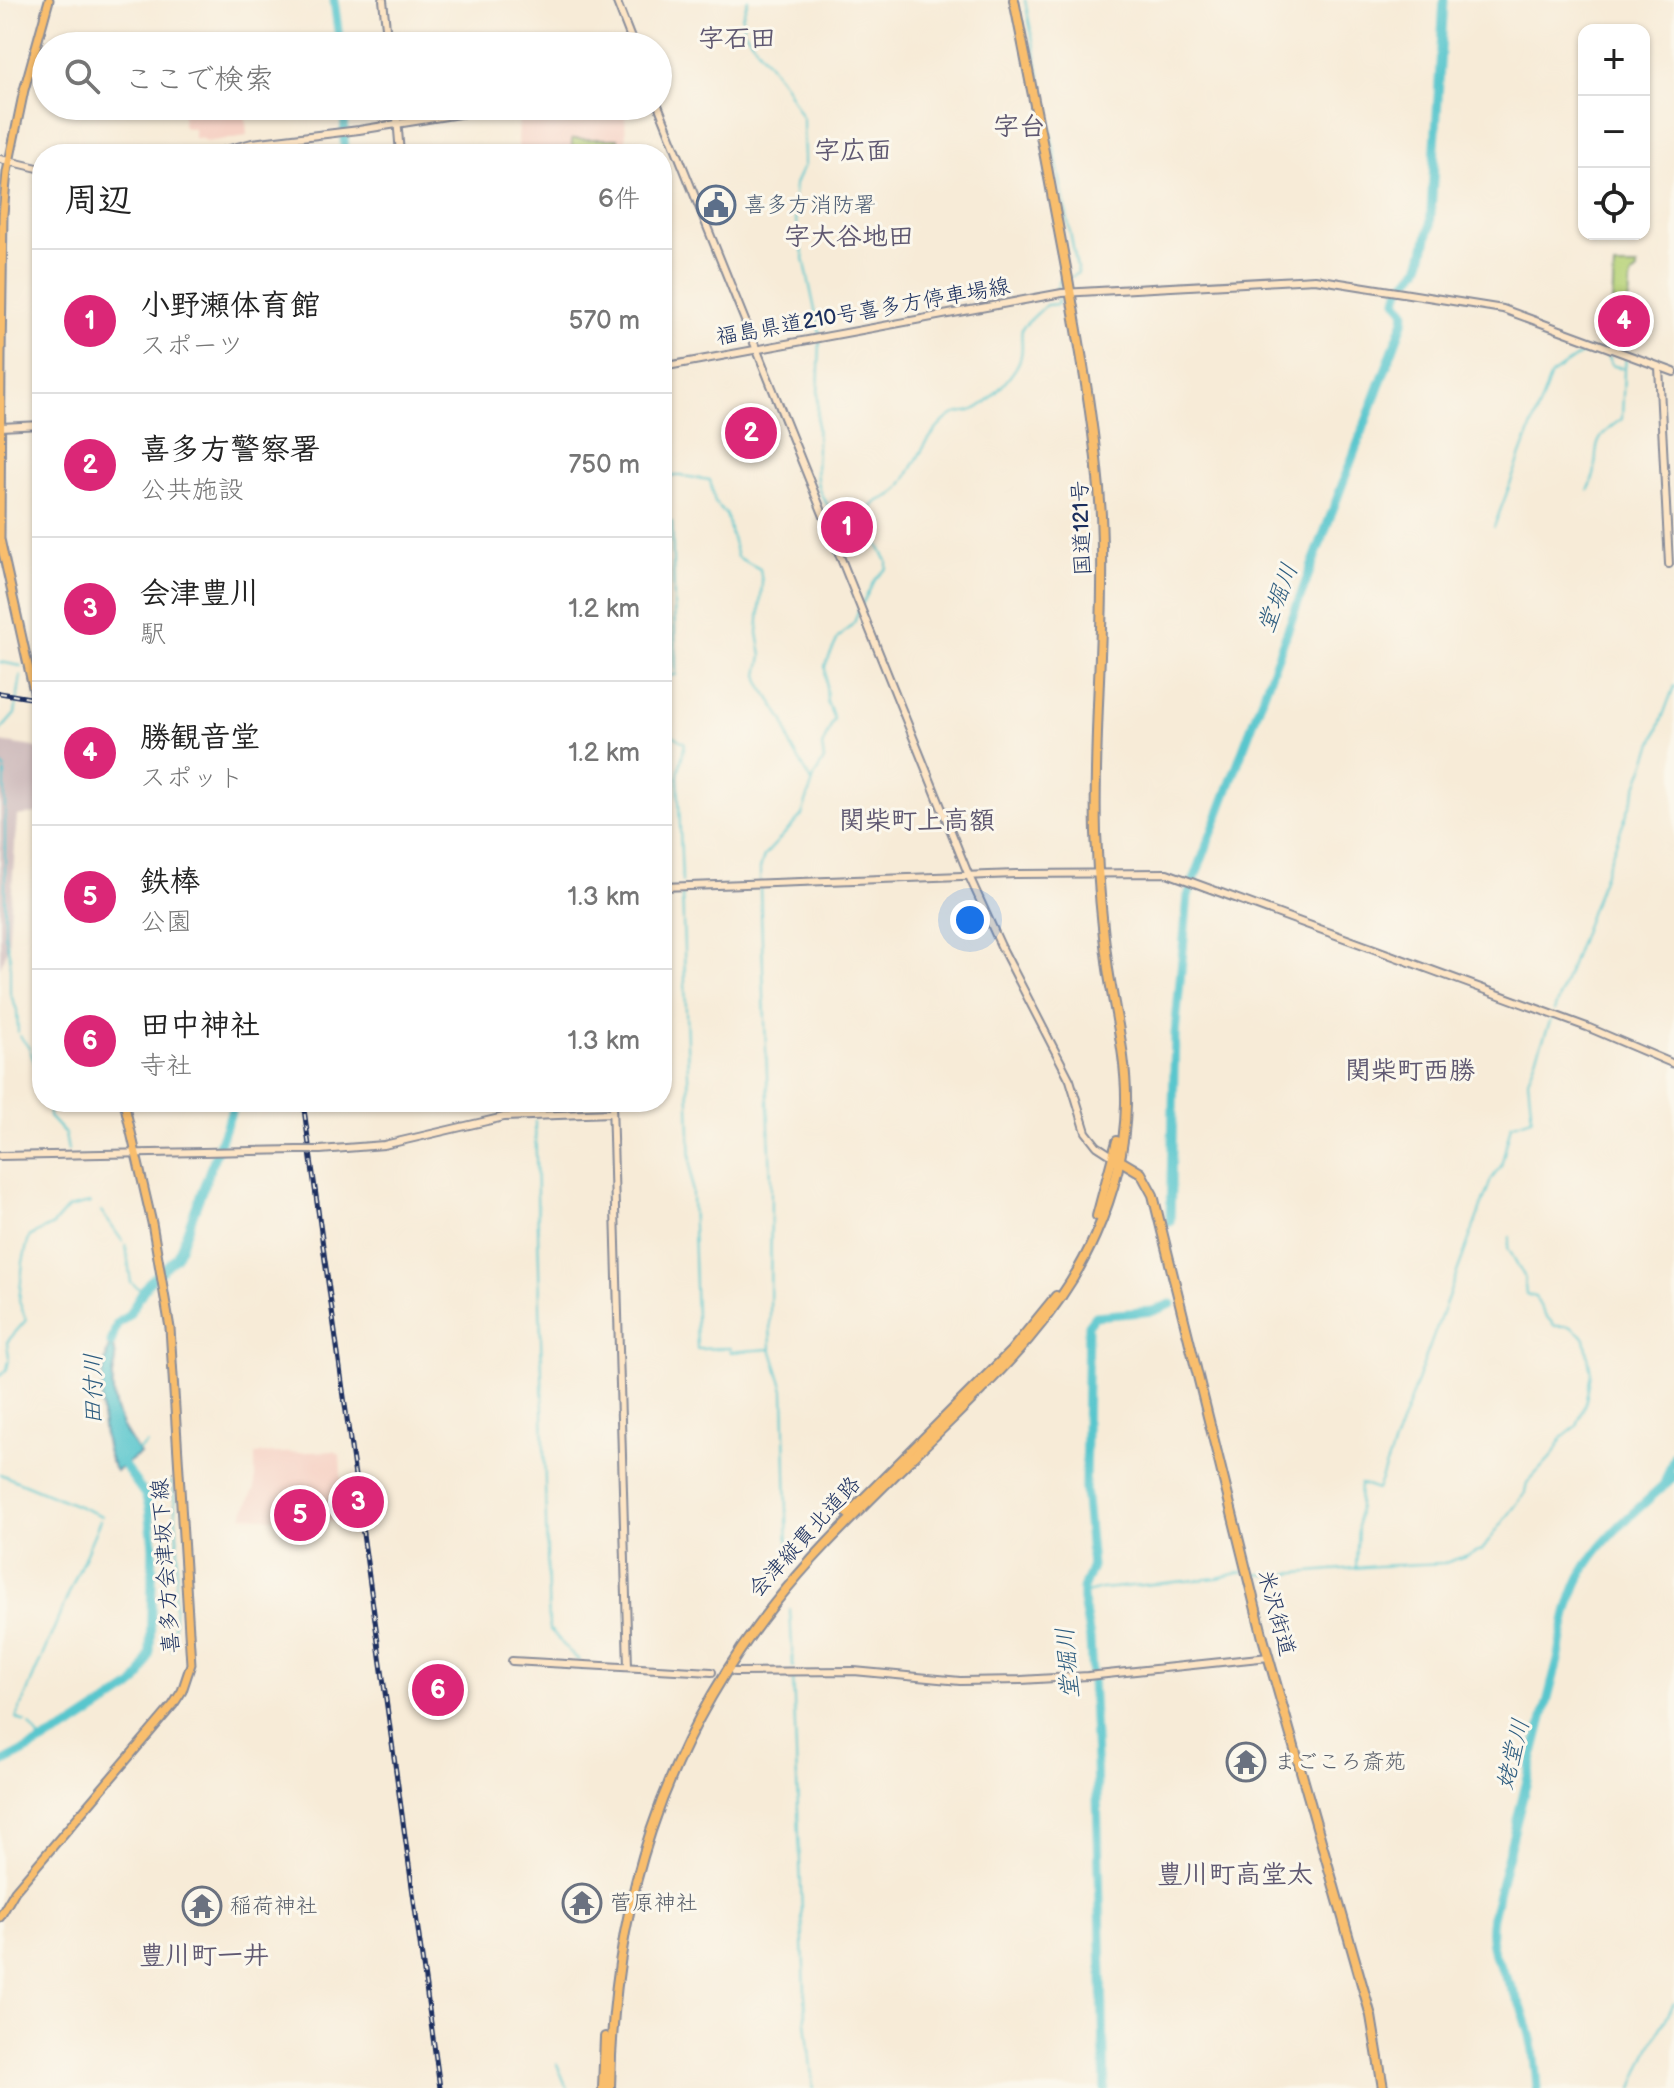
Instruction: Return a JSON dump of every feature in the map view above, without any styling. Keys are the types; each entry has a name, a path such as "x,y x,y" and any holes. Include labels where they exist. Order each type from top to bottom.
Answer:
{"highway":[{"name":"国道121号","path":"1014,0 1087,379 1101,514 1103,622 1096,830 1103,926 1126,1090 1117,1158"},
{"name":"国道121号","path":"1117,1158 1123,1060"},
{"name":"米沢街道","path":"1117,1158 1141,1173 1153,1195 1269,1657 1371,2016 1383,2088"},
{"name":"会津縦貫北道路","path":"603,2088 611,1972 628,1889 649,1821 698,1712 733,1655 792,1574 868,1493 1011,1351 1054,1300 1090,1234 1117,1158"},
{"name":"会津縦貫北道路","path":"610,2088 612,2003 633,1890 661,1801 702,1714 753,1632 796,1578 1042,1325 1075,1276 1091,1244 1103,1216 1117,1158"}],"main road":[{"path":"40,32 49,0"},
{"path":"32,61 9,161 3,214 0,427 0,539 32,683"},
{"name":"喜多方会津坂下線","path":"0,1917 15,1891 173,1705 188,1676 191,1654 176,1457 173,1366 156,1250 126,1112"}],"street":[{"path":"383,0 386,32"},
{"path":"616,0 629,32"},
{"path":"398,120 399,144"},
{"path":"248,144 423,120"},
{"path":"664,120 969,876 1070,1080 1086,1132 1097,1146 1117,1158"},
{"path":"0,159 32,167"},
{"name":"福島県道210号喜多方停車場線","path":"672,365 1071,293 1301,279 1328,280 1503,309 1674,372"},
{"path":"1659,367 1669,564"},
{"path":"0,427 32,425"},
{"path":"672,887 969,876 1167,873 1587,1027 1674,1064"},
{"path":"0,1156 320,1150 384,1145 504,1117 612,1113 628,1667"},
{"path":"734,1672 854,1671 959,1681 1090,1676 1269,1657"},
{"path":"512,1661 712,1672"}],"shaded area":[{"path":"183,120 246,120 247,136 205,142 204,139 194,138 194,129 183,127"},
{"path":"519,120 625,120 626,144 518,144"},
{"path":"0,742 32,747 32,814 17,816 8,946 0,968"},
{"path":"335,1451 340,1455 344,1522 242,1516 255,1488 255,1454"}],"green space":[{"path":"572,139 618,139 618,144 572,144"},
{"path":"1614,267 1637,267 1630,282 1628,301 1621,312 1615,312 1612,307"}],"water":[{"path":"115,1332 115,1408 140,1454 116,1471 102,1422 105,1362"}],"waterway":[{"name":"田付川","path":"334,0 338,32"},
{"path":"748,0 742,17 743,29 784,84 803,119 804,165 795,184 793,206 820,334"},
{"path":"1025,0 1078,273 1071,277"},
{"name":"堂堀川","path":"1170,1222 1175,1034 1188,896 1404,320 1405,311 1397,300 1398,293 1416,272 1423,258 1430,228 1444,0"},
{"name":"田付川","path":"344,144 345,120"},
{"path":"1056,290 1060,280 1065,279"},
{"path":"820,341 816,473 821,495 838,514 871,509 876,502 899,489 927,442 948,418 976,409 1001,387 1020,359 1022,328 1046,305 1058,304 1057,297"},
{"path":"1494,527 1551,375 1581,354 1606,353 1611,365 1625,369 1626,356"},
{"path":"1588,491 1593,480 1598,445 1609,428 1622,419 1624,370"},
{"path":"672,476 710,480 715,503 726,514 737,557 760,569 762,583 758,633 762,656 758,675 762,687 784,721 791,746 812,782"},
{"path":"862,604 875,580 887,568 887,561 875,539 871,510"},
{"path":"672,522 676,675 672,675"},
{"path":"760,881 764,856 802,815 815,775 824,760 822,746 834,719 827,702 825,666 838,638 854,623 859,609"},
{"path":"0,662 21,666"},
{"path":"0,731 15,714 21,675"},
{"path":"1554,1011 1674,686"},
{"path":"672,735 685,743 678,775 682,882"},
{"path":"0,763 5,770"},
{"path":"5,773 5,934 10,958 10,993 17,1010 18,1032"},
{"path":"760,887 771,1181 771,1348 784,1390 788,1554"},
{"path":"682,889 697,1349 730,1348 730,1352 770,1349"},
{"path":"1356,1568 1360,1484 1377,1490 1491,1180 1501,1166 1511,1125 1532,1118 1528,1079 1552,1017"},
{"path":"20,1036 32,1056"},
{"path":"49,1112 49,1117 65,1134 68,1151"},
{"name":"田付川","path":"111,1343 117,1324 128,1316 148,1283 176,1257 231,1112"},
{"path":"535,1121 549,1629 578,1659 581,1670"},
{"path":"9,1357 7,1342 26,1320 19,1301 29,1237 53,1225 68,1208 90,1203"},
{"path":"101,1211 123,1242"},
{"path":"1249,1574 1275,1575 1445,1563 1482,1550 1525,1493 1527,1483 1553,1455 1562,1438 1577,1426 1591,1373 1585,1338 1570,1326 1555,1326 1535,1297 1526,1294 1524,1276 1508,1248 1510,1237"},
{"path":"126,1245 131,1283"},
{"path":"133,1284 143,1292"},
{"name":"堂堀川","path":"1105,2088 1096,1759 1090,1639 1083,1600 1083,1589 1092,1566 1085,1488 1088,1325 1095,1316 1153,1311 1171,1304"},
{"path":"0,1376 7,1369 9,1360"},
{"path":"136,1452 147,1444"},
{"name":"姥堂川","path":"1664,1484 1674,1456"},
{"name":"田付川","path":"0,1764 71,1727 129,1689 145,1667 150,1651 153,1547 149,1507 145,1495 118,1457"},
{"path":"0,1474 102,1516"},
{"name":"姥堂川","path":"1537,2088 1525,2019 1492,1943 1492,1917 1576,1586 1589,1562 1610,1535 1674,1476"},
{"path":"171,1481 178,1548 172,1650"},
{"path":"25,1722 16,1718 100,1520"},
{"path":"1083,1594 1101,1589 1217,1578 1243,1572"},
{"path":"790,1609 793,1667"},
{"path":"793,1674 806,2021 813,2088"},
{"path":"30,1725 43,1743"},
{"path":"1633,2088 1650,2047 1674,2003"},
{"path":"557,2064 567,2088"}],"railway":[{"path":"0,693 32,698"},
{"path":"304,1112 440,2088"}],"place":[{"name":"喜多方消防署","path":"716,205"},
{"name":"勝観音堂","path":"1624,321"},
{"name":"喜多方警察署","path":"751,433"},
{"name":"小野瀬体育館","path":"847,527"},
{"name":"会津豊川","path":"358,1502"},
{"name":"鉄棒","path":"300,1515"},
{"name":"田中神社","path":"438,1690"},
{"name":"まごころ斎苑","path":"1246,1762"},
{"name":"菅原神社","path":"582,1903"},
{"name":"稲荷神社","path":"202,1906"}],"district":[{"name":"字石田","path":"737,39"},
{"name":"字台","path":"1019,127"},
{"name":"字広面","path":"853,151"},
{"name":"字大谷地田","path":"849,237"},
{"name":"関柴町上高額","path":"917,821"},
{"name":"関柴町西勝","path":"1410,1071"},
{"name":"豊川町高堂太","path":"1235,1875"},
{"name":"豊川町一井","path":"204,1956"}]}
